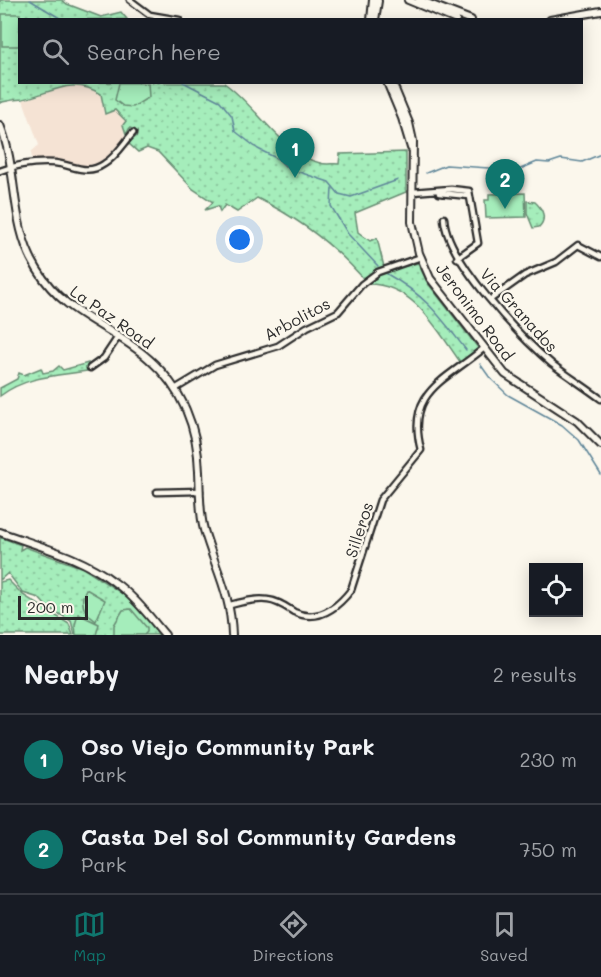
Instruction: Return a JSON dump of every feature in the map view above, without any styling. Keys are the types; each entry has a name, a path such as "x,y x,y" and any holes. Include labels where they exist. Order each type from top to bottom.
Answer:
{"main road":[{"path":"373,18 376,0"},
{"path":"408,0 451,18"},
{"path":"419,0 466,18"},
{"path":"565,18 601,13"},
{"path":"577,18 601,13"},
{"name":"Jeronimo Road","path":"388,84 411,148 412,222 421,257 434,286 505,375 577,421 601,445"},
{"name":"Jeronimo Road","path":"393,84 409,123 413,141 411,148"},
{"name":"La Paz Road","path":"0,125 11,167 20,229 38,270 68,306 118,337 154,364 175,389 186,410 195,435 204,529 226,587 232,635"},
{"path":"0,532 80,563 109,577 132,596 165,635"}],"street":[{"path":"130,0 150,15 167,18"},
{"path":"0,171 31,164 54,163 79,170 93,169 108,162 133,133"},
{"path":"412,192 456,191 469,196 478,243 457,258"},
{"name":"Via Granados","path":"444,218 449,242 457,258 522,335 546,358 601,399"},
{"path":"491,298 525,275 556,262 578,245 601,256"},
{"name":"Arbolitos","path":"175,389 215,364 278,346 302,330 338,312 362,284 378,272 421,257"},
{"path":"90,368 104,358 118,337"},
{"name":"Silleros","path":"230,605 267,600 301,615 318,616 331,610 342,601 351,590 380,500 421,450 415,426 423,398 483,349"},
{"path":"157,492 200,491"}],"shaded area":[{"path":"64,87 87,87 101,94 104,114 115,110 125,121 123,126 125,137 109,156 97,164 83,166 55,160 32,160 31,152 39,145 23,100"}],"green space":[{"path":"0,0 62,0 101,17 121,12 126,18 18,18 18,84 225,84 294,150 322,164 339,164 340,154 406,152 406,192 355,213 358,232 370,241 377,238 385,271 418,263 427,282 479,349 461,363 423,311 411,300 384,286 368,284 344,258 317,235 288,215 257,198 237,212 225,205 220,212 218,206 205,210 213,202 193,189 158,152 147,148 138,152 128,143 137,136 137,131 130,128 126,134 123,125 126,121 115,110 105,114 101,94 81,86 71,86 0,103"},
{"path":"2,14 20,14 18,46 2,46"},
{"path":"119,84 148,84 149,97 133,107 123,106 115,100"},
{"path":"525,193 526,217 486,218 485,200 489,200 489,194"},
{"path":"527,201 535,202 542,211 543,221 539,227 533,228 527,213"},
{"path":"88,363 87,371 20,384 0,396 0,388 17,379 19,373 24,375 41,368 43,373 53,371 59,366 63,370"},
{"path":"0,537 21,545 20,550 25,547 83,568 126,596 162,635 75,635 71,621 46,606 39,598 23,593 8,573 0,580"},
{"path":"8,580 23,595 69,624 73,635 0,635 0,582"},
{"path":"86,589 105,600 96,621 84,607 83,598"},
{"path":"131,609 147,628 147,632 144,635 114,635 114,625 123,610"},
{"path":"78,614 99,624 96,635 76,635 75,625"}],"waterway":[{"path":"30,0 60,18"},
{"path":"187,84 220,101 232,116 235,131 258,149 278,159 287,168 329,182 339,194 351,197 398,180"},
{"path":"426,173 446,165 518,170 537,162 549,163 561,159 582,162 601,154"},
{"path":"332,188 331,206 348,234 378,266"},
{"path":"387,274 422,298 466,350"},
{"path":"480,364 490,378 508,395 562,425 579,440 601,475"}],"place":[{"name":"Oso Viejo Community Park","path":"295,178"},
{"name":"Casta Del Sol Community Gardens","path":"505,209"}]}
